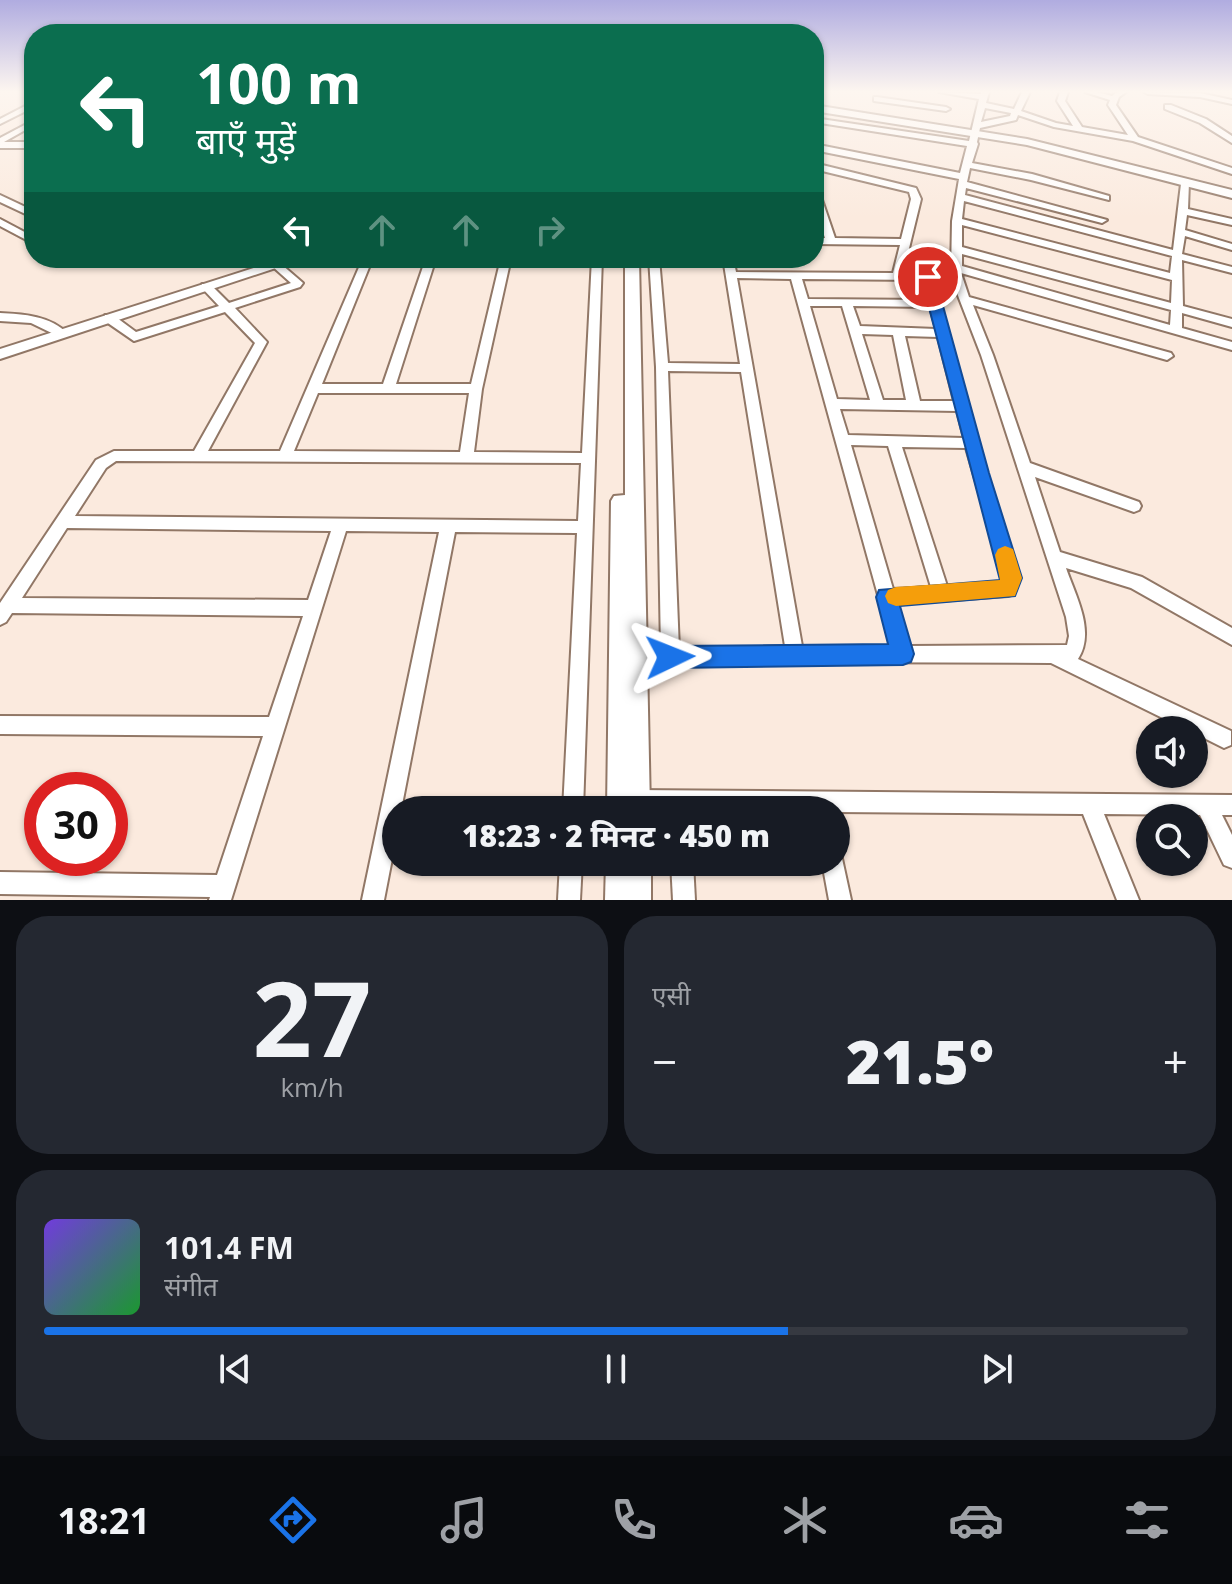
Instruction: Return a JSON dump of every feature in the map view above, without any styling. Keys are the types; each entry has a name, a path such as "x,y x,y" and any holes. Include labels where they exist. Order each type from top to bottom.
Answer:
{"street":[{"path":"907,134 974,144"},
{"path":"634,660 795,654 1051,655 1072,653 1079,643 1074,617 987,355 956,273 960,197 975,134"},
{"path":"995,134 1232,194"},
{"path":"1107,134 1135,139 1232,171"},
{"path":"1132,134 1135,139"},
{"path":"0,143 24,145"},
{"path":"0,155 16,145"},
{"path":"824,149 963,180 1102,220"},
{"path":"1206,153 1208,164"},
{"path":"968,165 1032,177 1106,198"},
{"path":"824,168 913,190 916,199 897,277"},
{"path":"1025,213 1032,177"},
{"path":"1176,330 1178,278 1175,274 1186,184"},
{"path":"960,197 1232,270"},
{"path":"0,198 24,210"},
{"path":"1183,211 1232,222"},
{"path":"824,220 831,241"},
{"path":"957,221 1178,278"},
{"path":"0,222 24,236"},
{"path":"18,233 24,230"},
{"path":"1180,232 1232,247"},
{"path":"1099,256 1105,235"},
{"path":"824,241 905,242"},
{"path":"956,249 1232,323"},
{"path":"0,354 256,268"},
{"path":"109,318 134,337 296,285 279,268"},
{"path":"285,456 364,268"},
{"path":"388,389 428,268"},
{"path":"466,458 476,389 504,268"},
{"path":"574,796 597,268"},
{"path":"621,268 628,796"},
{"path":"628,796 634,660 632,268"},
{"path":"655,268 662,367 670,657"},
{"path":"730,268 795,654"},
{"path":"731,275 928,277 956,273 1232,346"},
{"path":"796,277 903,654"},
{"path":"886,597 998,591 1008,589 1010,585 1008,565 941,333 928,277"},
{"path":"198,456 260,345 258,338 206,286"},
{"path":"965,299 1167,356"},
{"path":"804,302 933,304"},
{"path":"846,302 878,404"},
{"path":"0,317 36,320 51,325 62,334"},
{"path":"854,330 941,333"},
{"path":"898,332 914,405"},
{"path":"662,367 747,368"},
{"path":"313,388 476,389"},
{"path":"832,404 962,406"},
{"path":"842,440 972,443"},
{"path":"893,441 941,594"},
{"path":"4,611 107,459 114,456 589,458"},
{"path":"1024,467 1134,506"},
{"path":"63,522 585,527"},
{"path":"0,883 222,893 340,526"},
{"path":"373,900 448,527"},
{"path":"1053,557 1136,582 1232,637"},
{"path":"4,611 313,608"},
{"path":"1051,655 1224,738"},
{"path":"0,725 276,727"},
{"path":"1089,803 1128,900"},
{"path":"850,806 1205,804"},
{"path":"1208,804 1232,805"},
{"path":"1208,810 1232,857"},
{"path":"569,900 570,876"},
{"path":"619,900 620,876"},
{"path":"637,876 637,900"},
{"path":"683,876 684,900"},
{"path":"836,876 840,900"}],"slow traffic":[{"path":"896,596 1008,589 1012,578 1005,555"}],"route":[{"path":"670,657 903,654 886,597 1008,589 1012,578 980,473 928,277"}]}
